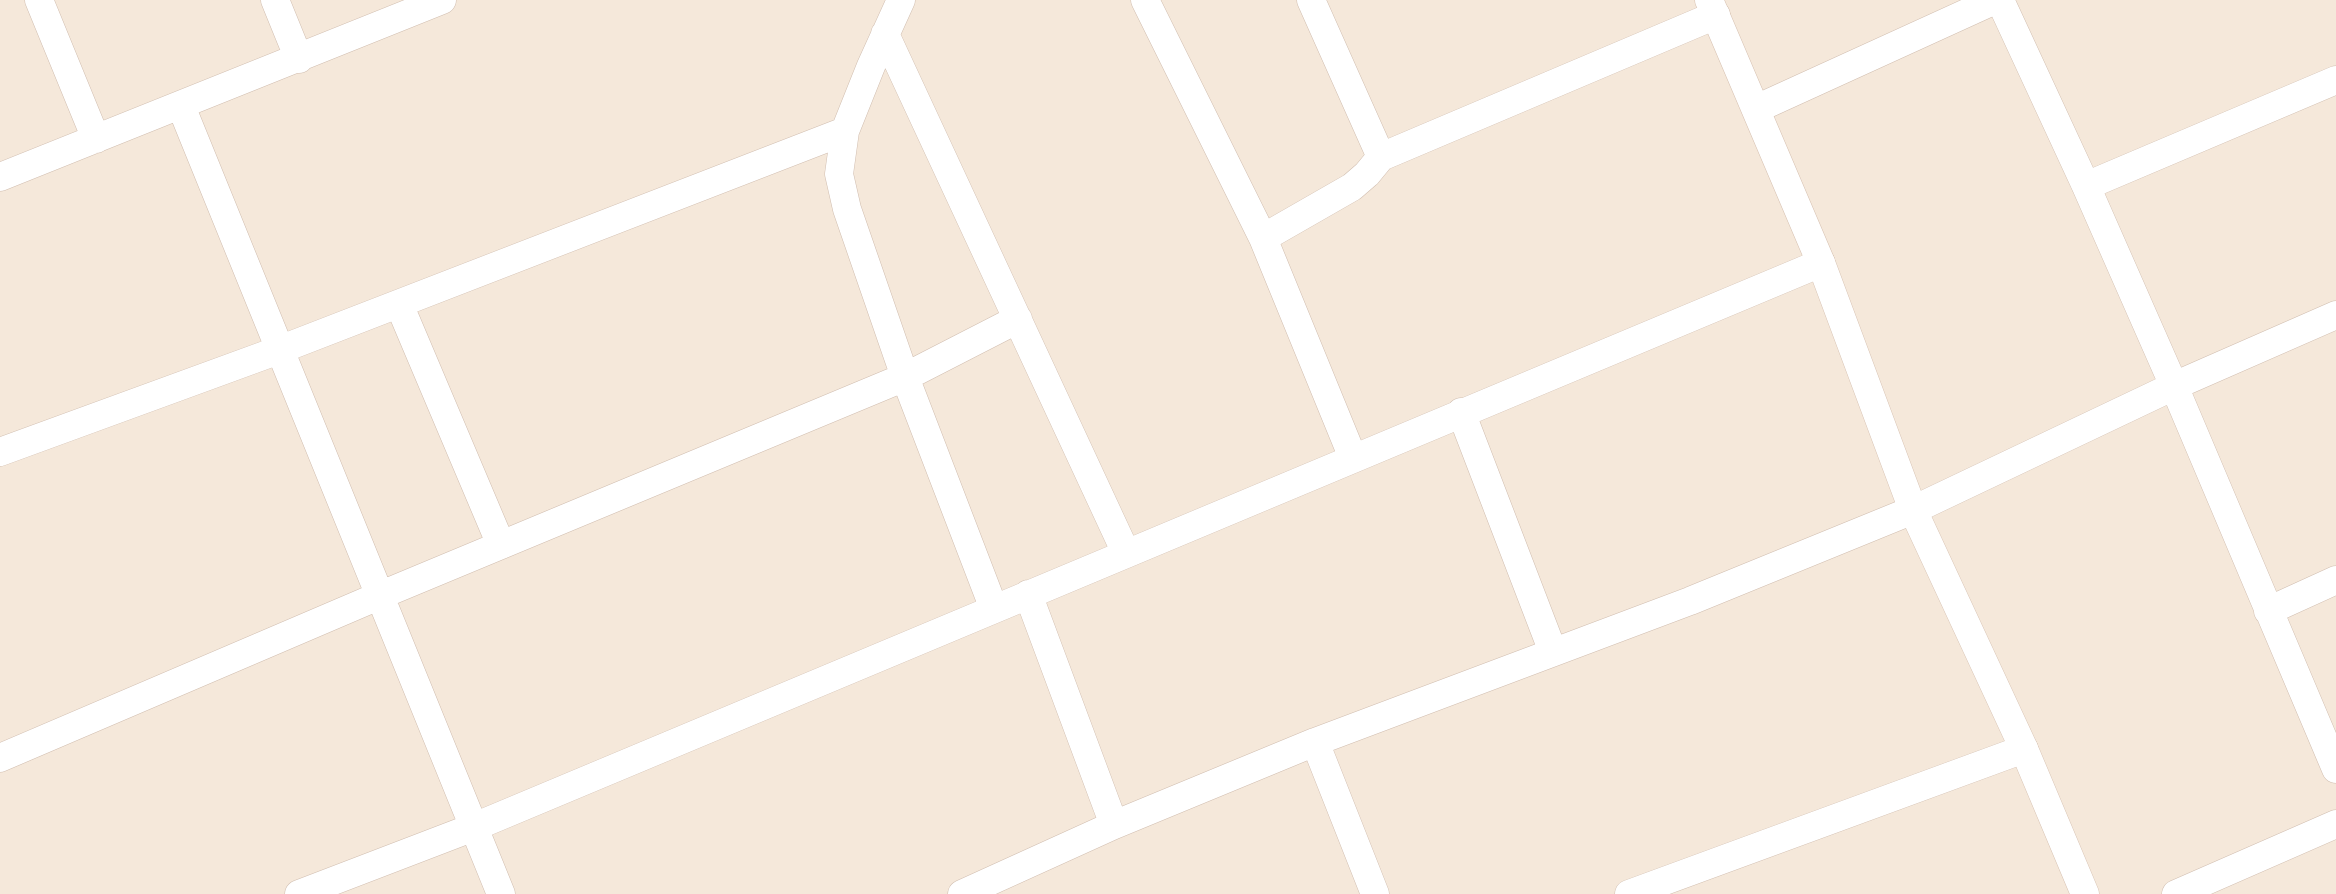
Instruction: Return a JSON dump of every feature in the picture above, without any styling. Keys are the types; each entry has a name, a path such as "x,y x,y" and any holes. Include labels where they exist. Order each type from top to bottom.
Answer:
{"street":[{"path":"39,0 96,139"},
{"path":"275,0 299,59"},
{"path":"0,177 299,59 442,0"},
{"path":"902,0 885,34 845,131 839,174 847,209 905,377 994,609"},
{"path":"1145,0 1263,238 1353,458"},
{"path":"1311,0 1381,157"},
{"path":"1756,109 1996,0"},
{"path":"2000,0 2086,186 2174,386 2336,769"},
{"path":"1263,238 1352,187 1367,174 1381,157 1712,7 1821,263 1913,510 2024,749 2085,894"},
{"path":"885,34 1126,553"},
{"path":"2086,186 2336,80"},
{"path":"180,106 381,595 501,894"},
{"path":"0,452 279,350 845,131"},
{"path":"299,894 474,827 1461,412 1821,263"},
{"path":"399,304 501,545"},
{"path":"962,894 1114,825 1315,742 1690,601 1913,510 2174,386 2336,315"},
{"path":"0,758 381,595 905,377 1018,319"},
{"path":"1461,412 1553,652"},
{"path":"2268,611 2336,580"},
{"path":"1028,594 1114,825"},
{"path":"1315,742 1375,894"},
{"path":"1629,894 2024,749"},
{"path":"2176,894 2336,824"}],"shaded area":[{"path":"0,0 2336,0 2336,894 0,894"}]}
